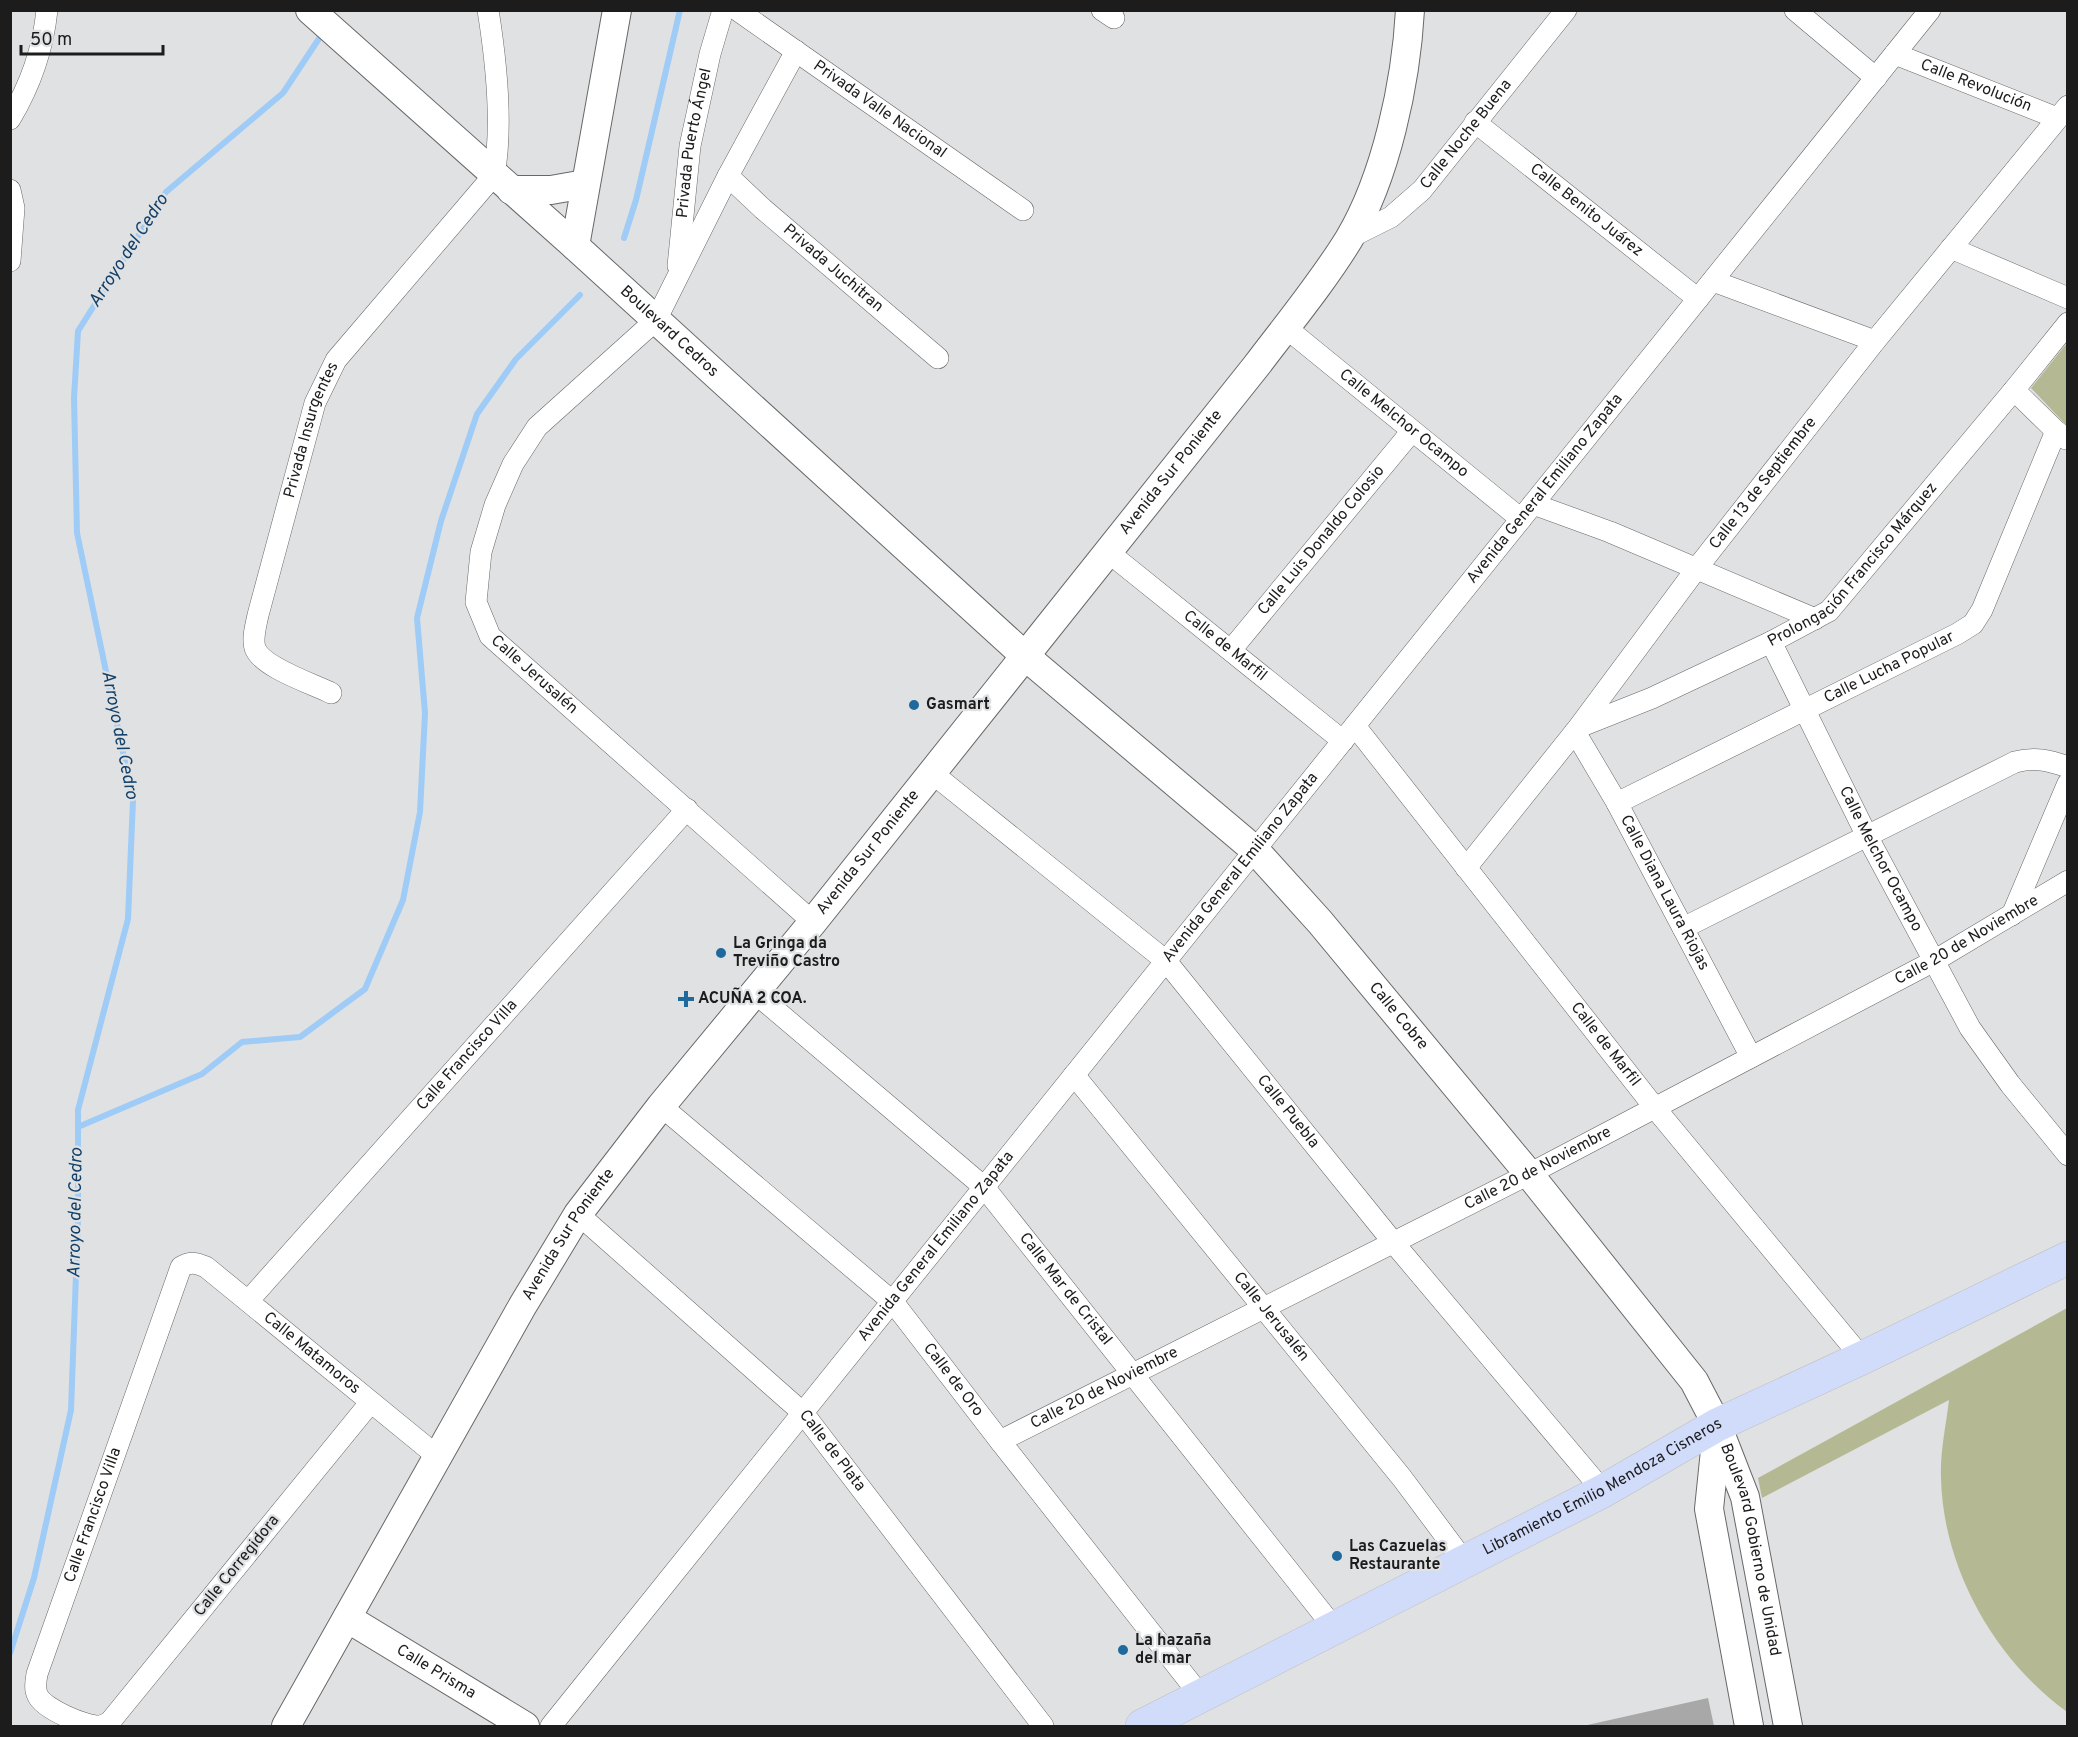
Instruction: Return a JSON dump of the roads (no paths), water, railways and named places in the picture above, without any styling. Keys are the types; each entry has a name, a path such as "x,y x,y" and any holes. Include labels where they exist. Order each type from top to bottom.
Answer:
{"main road":[{"name":"Boulevard Cedros","path":"310,10 575,246 1025,656"},
{"path":"575,246 617,10"},
{"name":"Avenida Sur Poniente","path":"286,1726 523,1305 578,1214 661,1106 813,922 1108,552 1285,327 1349,238 1370,194 1388,141 1402,81 1410,10"},
{"path":"502,183 551,190 585,184"},
{"name":"Calle Cobre","path":"1025,656 1256,850 1320,922 1528,1174 1694,1381 1717,1425"},
{"name":"Libramiento Emilio Mendoza Cisneros","path":"1142,1726 1603,1491 1717,1425 1862,1358 2067,1257"},
{"name":"Boulevard Gobierno de Unidad","path":"1717,1425 1745,1497 1788,1726"},
{"name":"Boulevard Gobierno de Unidad","path":"1717,1425 1709,1509 1749,1726"},
{"name":"Calle Prisma","path":"347,1618 525,1726"},
{"path":"1738,1665 1775,1656"}],"street":[{"path":"10,119 37,62 47,10"},
{"path":"488,10 495,54 497,143 502,183"},
{"name":"Privada Puerto Ángel","path":"677,278 690,146 710,54 723,10"},
{"name":"Privada Valle Nacional","path":"737,10 1023,210"},
{"name":"Calle Noche Buena","path":"1349,238 1390,217 1422,190 1566,10"},
{"path":"1795,10 1876,78"},
{"name":"Avenida General Emiliano Zapata","path":"551,1726 1930,10"},
{"name":"Privada Puerto Ángel","path":"656,320 796,51"},
{"name":"Calle Revolución","path":"1895,54 2062,112"},
{"name":"Calle 13 de Septiembre","path":"1467,868 1577,730 1697,568 1875,341 2062,112"},
{"name":"Calle Benito Juárez","path":"1475,122 1698,299"},
{"name":"Privada Juchitran","path":"729,176 762,209 938,358"},
{"name":"Privada Insurgentes","path":"331,693 271,665 258,655 254,645 258,615 315,403 336,360 502,183"},
{"path":"10,261 14,227 11,191"},
{"path":"1951,248 2067,298"},
{"path":"1713,281 1875,341"},
{"name":"Calle Jerusalén","path":"656,320 537,427 513,464 495,504 481,552 476,602 490,636 813,922"},
{"name":"Prolongación Francisco Márquez","path":"1577,730 1772,642 1828,611 2014,390 2067,323"},
{"name":"Calle Melchor Ocampo","path":"1285,327 1412,430 1527,512 1610,532 1815,619"},
{"path":"2014,390 2062,435"},
{"name":"Calle Luis Donaldo Colosio","path":"1231,650 1412,430"},
{"name":"Calle Lucha Popular","path":"1617,804 1805,711 1973,624 1982,610 2062,435"},
{"name":"Calle de Marfil","path":"1108,552 1231,650 1349,733 1467,868 1655,1108 1862,1358"},
{"name":"Calle Melchor Ocampo","path":"1772,642 1867,836 1970,1028 2010,1084 2067,1155"},
{"name":"Calle Diana Laura Riojas","path":"1577,730 1751,1057"},
{"path":"1683,928 2015,762 2046,759 2067,767"},
{"name":"Calle Puebla","path":"932,773 1166,961 1393,1242 1603,1491"},
{"path":"2012,915 2067,783"},
{"name":"Calle Francisco Villa","path":"249,1300 687,809"},
{"name":"Calle 20 de Noviembre","path":"1000,1441 1655,1108 1934,961 2067,881"},
{"name":"Calle Mar de Cristal","path":"754,992 984,1187 1335,1629"},
{"name":"Calle Jerusalén","path":"1074,1075 1264,1306 1402,1478 1464,1561"},
{"name":"Calle de Oro","path":"661,1106 893,1302 1200,1695"},
{"name":"Calle de Plata","path":"578,1214 803,1413 1043,1726"},
{"name":"Calle Matamoros","path":"181,1267 188,1263 206,1267 437,1456"},
{"name":"Calle Francisco Villa","path":"101,1726 48,1708 37,1695 35,1684 181,1267"},
{"name":"Calle Corregidora","path":"101,1726 115,1716 370,1403"}],"waterway":[{"path":"624,238 636,200 680,10"},
{"name":"Arroyo del Cedro","path":"10,1653 34,1578 71,1410 78,1220 78,1110 128,919 133,800 77,533 74,398 78,331 166,192 283,93 324,31"},
{"path":"78,1127 202,1074 242,1042 300,1037 365,989 403,900 420,812 425,713 417,618 441,521 477,414 516,359 580,295"}],"place":[{"name":"Gasmart","path":"914,705"},
{"name":"La Gringa da Treviño Castro","path":"721,953"},
{"name":"ACUÑA 2 COA.","path":"686,999"},
{"name":"Las Cazuelas Restaurante","path":"1337,1556"},
{"name":"La hazaña del mar","path":"1123,1650"}]}
